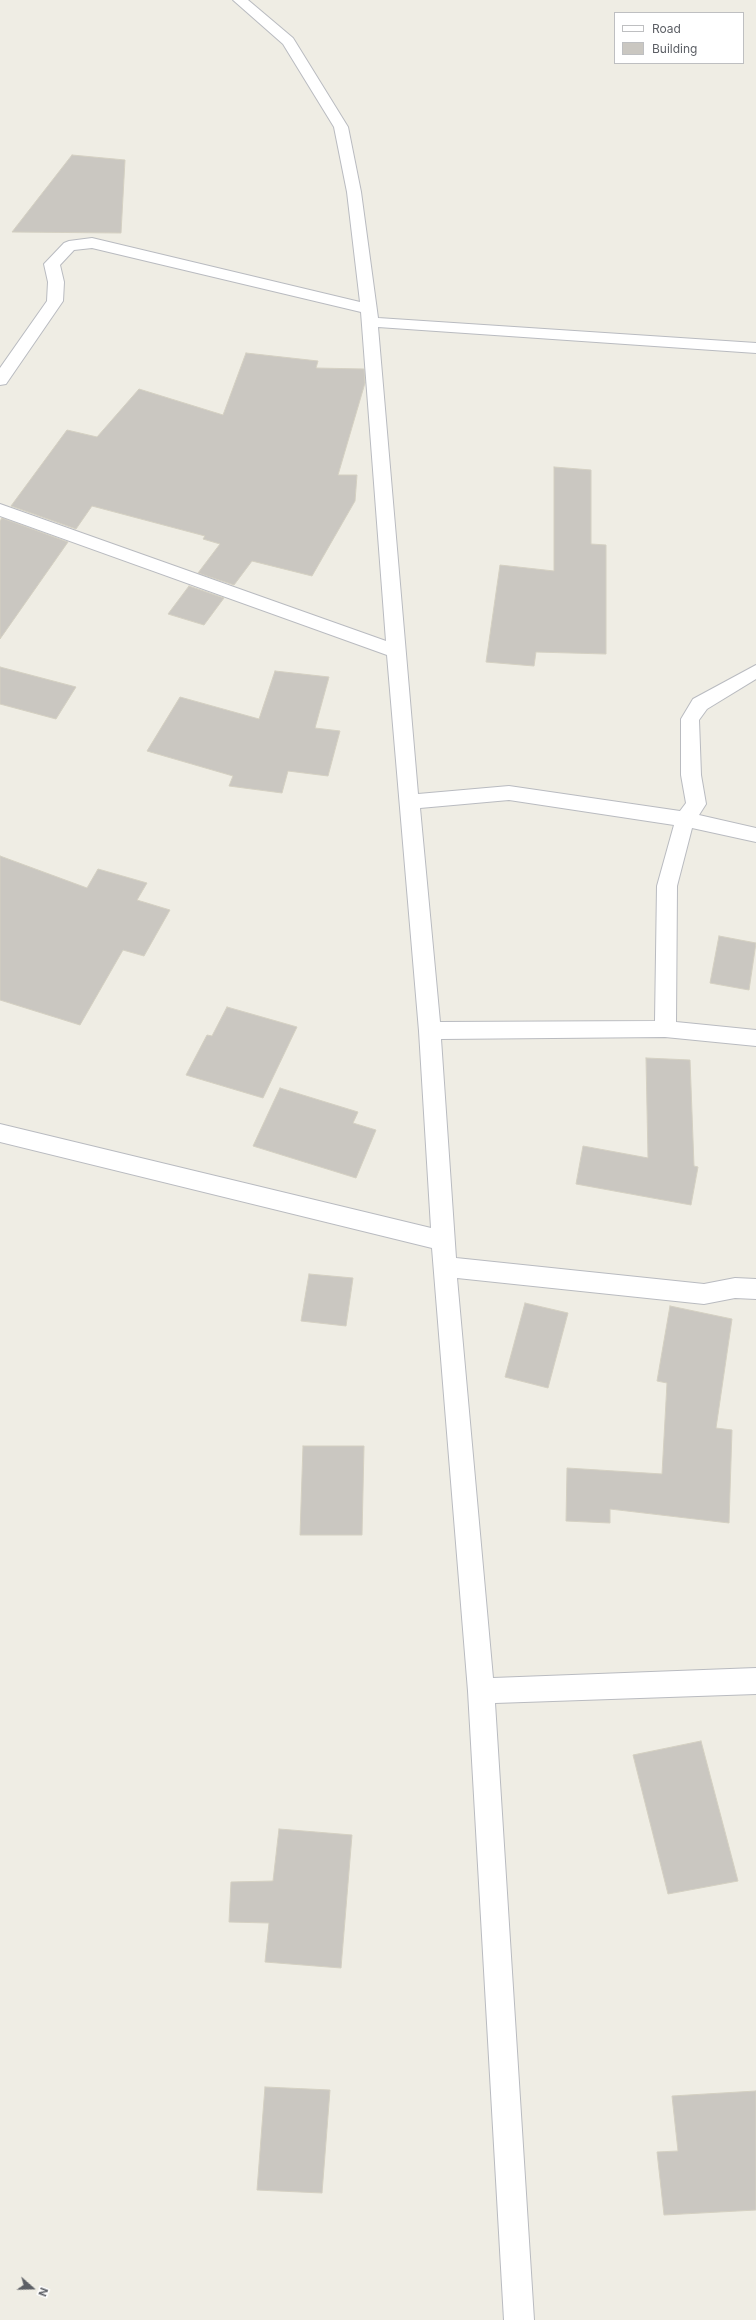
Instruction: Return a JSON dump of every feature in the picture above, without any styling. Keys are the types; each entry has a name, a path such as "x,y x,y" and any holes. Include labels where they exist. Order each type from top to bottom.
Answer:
{"street":[{"path":"240,0 288,41 341,127 354,192 369,316 396,651 411,802 430,1031 445,1267 481,1691 519,2320"},
{"path":"0,380 55,301 56,282 52,264 69,246 92,243 369,316 756,348"},
{"path":"0,510 396,651"},
{"path":"665,1029 667,886 685,819 696,804 691,775 690,719 700,704 756,671"},
{"path":"411,802 509,793 685,819 756,836"},
{"path":"430,1031 665,1029 756,1038"},
{"path":"0,1133 443,1241"},
{"path":"445,1267 704,1294 735,1288 756,1289"},
{"path":"481,1691 718,1681 756,1681"}],"building":[{"path":"72,155 125,160 121,233 12,232"},
{"path":"246,353 318,361 316,368 364,369 365,383 338,475 357,475 355,501 312,576 252,561 234,585 198,573 220,544 203,539 205,536 92,506 76,529 11,506 67,430 97,437 139,389 223,415"},
{"path":"554,467 591,470 591,544 606,545 606,654 536,652 534,666 486,662 500,565 554,571"},
{"path":"2,518 68,542 0,639 0,521"},
{"path":"189,586 224,598 204,625 168,614"},
{"path":"0,667 76,687 56,719 0,704"},
{"path":"275,671 329,677 315,728 340,731 328,776 288,771 282,793 229,786 233,776 147,751 180,697 259,719"},
{"path":"0,856 87,888 98,869 147,883 137,900 170,910 144,956 123,950 80,1025 0,1000"},
{"path":"719,936 756,943 749,990 710,983"},
{"path":"227,1007 297,1027 263,1098 186,1075 207,1035 212,1036"},
{"path":"646,1058 690,1060 694,1166 698,1167 691,1205 576,1184 583,1146 648,1158"},
{"path":"280,1088 358,1112 353,1123 376,1130 356,1178 253,1146"},
{"path":"309,1274 353,1278 346,1326 301,1321"},
{"path":"525,1303 568,1313 548,1388 505,1377"},
{"path":"670,1306 732,1319 716,1428 732,1430 729,1523 610,1509 610,1523 566,1521 567,1468 662,1474 667,1383 657,1381"},
{"path":"303,1446 364,1446 362,1535 300,1535"},
{"path":"701,1741 738,1881 668,1894 633,1755"},
{"path":"279,1829 352,1835 341,1968 265,1962 269,1923 229,1922 231,1882 273,1881"},
{"path":"265,2087 330,2090 322,2193 257,2190"},
{"path":"756,2091 756,2210 664,2215 657,2152 678,2151 672,2096"}]}
